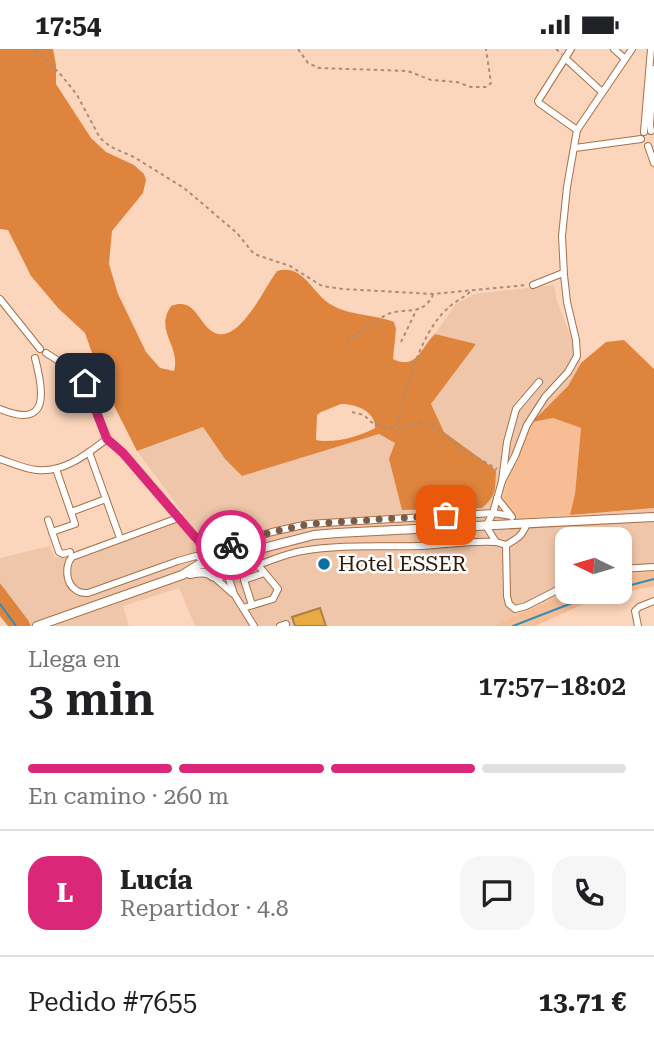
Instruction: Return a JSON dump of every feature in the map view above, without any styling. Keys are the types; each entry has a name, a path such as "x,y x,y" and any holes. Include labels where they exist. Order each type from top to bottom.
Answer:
{"main road":[{"path":"183,575 217,549 229,554 252,551 314,535 654,517"},
{"path":"37,626 183,575 197,572 222,577 235,570 252,551"},
{"path":"229,554 235,570"},
{"path":"204,559 204,568 211,575"}],"street":[{"path":"571,49 538,101 577,129"},
{"path":"614,49 625,59"},
{"path":"502,481 527,425 545,397 568,372 577,355 567,302 563,222 577,129 632,49"},
{"path":"647,134 650,49"},
{"path":"565,58 602,92"},
{"path":"654,69 650,121 644,145 651,144 654,163"},
{"path":"575,148 647,134"},
{"path":"533,285 564,273"},
{"path":"0,299 43,355 68,367 85,383 107,439 123,453 203,544 217,549 308,524 493,513 511,516"},
{"path":"0,409 24,416 36,411 42,397 38,367 43,355"},
{"path":"496,542 486,526 493,513 502,481 507,442 516,409 540,382"},
{"path":"0,459 34,470 56,469 107,439"},
{"path":"89,452 120,538"},
{"path":"52,532 75,524 56,469"},
{"path":"497,498 518,524"},
{"path":"71,512 106,499"},
{"path":"48,520 60,553 73,554 178,518"},
{"path":"235,570 258,565 282,555 328,548 421,546 480,541 506,545 523,534 527,524"},
{"path":"73,554 67,563 68,578 77,591 88,593 178,561 196,557 204,559 204,550 195,537"},
{"path":"506,545 507,596 514,609 555,591"},
{"path":"243,608 274,599 278,589 258,565"},
{"path":"632,568 654,567"},
{"path":"235,570 245,584 252,605"},
{"path":"233,591 235,570"},
{"path":"233,591 235,570"},
{"path":"245,584 264,573"},
{"path":"211,575 233,591 254,626"},
{"path":"638,626 635,611 654,601"},
{"path":"279,626 286,626"}],"path":[{"path":"35,49 77,95 100,138 111,147 134,157 184,188 237,233 254,254 290,266 322,286 377,292 433,293 533,285"},
{"path":"298,49 308,63 319,68 408,71 431,80 482,88 491,83 486,49"},
{"path":"396,427 422,346 433,325 448,307 471,291"},
{"path":"347,341 392,312 421,309 433,293"},
{"path":"401,342 416,310"},
{"path":"352,412 364,415 371,422 385,428 399,428 423,422 433,426 462,449 504,472"}],"shaded area":[{"path":"0,49 53,49 56,84 91,138 106,152 134,165 144,174 146,180 143,193 112,231 109,264 118,294 146,352 160,368 174,371 174,354 165,323 171,306 187,305 212,331 219,334 228,333 252,310 277,271 294,271 337,308 394,322 396,329 393,359 401,362 413,360 435,334 476,344 431,404 444,432 496,470 493,495 482,508 402,510 389,459 395,443 379,434 242,476 225,459 203,427 137,451 103,384 85,333 59,309 31,276 8,230 0,229","holes":["347,404 368,413 375,428 347,439 316,440 317,415"]},
{"path":"554,285 557,301 581,363 568,386 543,410 527,431 503,498 506,507 519,519 654,508 654,572 632,574 632,527 555,527 555,599 492,626 195,626 179,588 123,606 129,626 31,626 0,583 0,558 50,546 55,558 183,513 137,451 203,427 225,459 242,476 379,434 396,443 496,470 444,432 431,404 476,344 435,334 456,304 474,294"},
{"path":"624,340 654,369 654,508 570,515 575,494 581,428 553,418 532,422 568,386 581,363 606,342"},
{"path":"553,418 581,428 575,494 570,515 519,519 504,502 510,475 532,422"},
{"path":"654,572 654,586 632,591 632,574"},
{"path":"0,583 31,626 8,626 0,616"},
{"path":"555,599 555,604 584,604 535,626 492,626"}],"building":[{"path":"320,608 326,626 295,626 292,617"}],"waterway":[{"path":"632,585 654,579"},
{"path":"0,604 16,626"},
{"path":"513,626 570,604"}],"way so far":[{"path":"231,545 308,524 446,515"}],"place":[{"name":"Hotel ESSER","path":"324,564"}],"route":[{"path":"85,383 107,439 123,453 195,537 214,549 231,545"}]}
